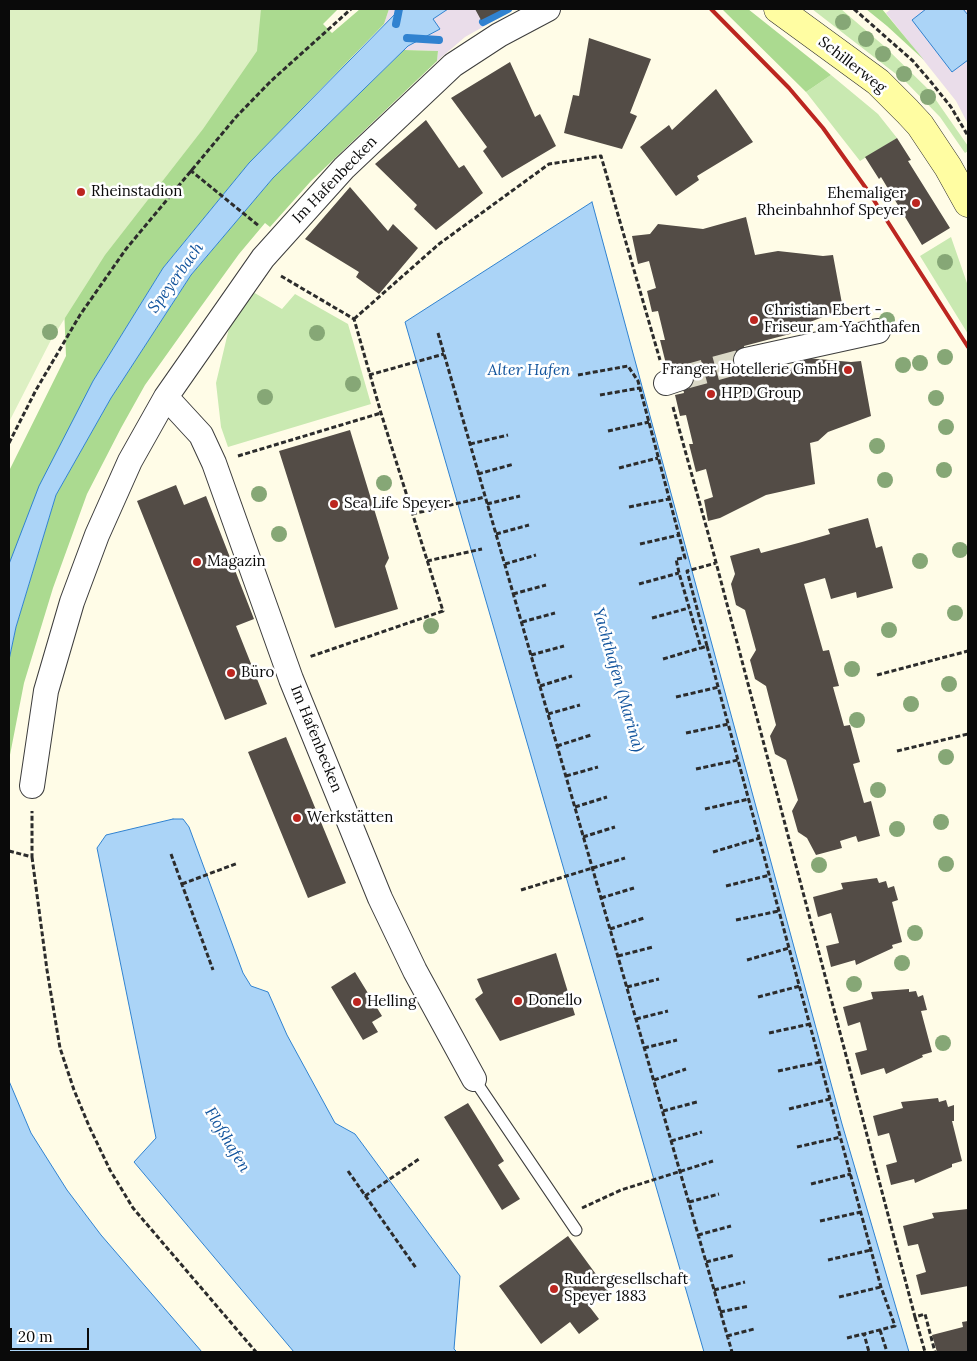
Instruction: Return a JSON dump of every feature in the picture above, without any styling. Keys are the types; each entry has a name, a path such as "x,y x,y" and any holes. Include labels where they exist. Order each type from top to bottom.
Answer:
{"street":[{"name":"Im Hafenbecken","path":"32,786 46,691 72,602 97,535 130,461 166,397 259,264 344,168 430,86 475,49 548,9"},
{"name":"Schillerweg","path":"778,9 878,82 907,111 934,146 968,203"},
{"path":"746,360 878,331"},
{"name":"Im Hafenbecken","path":"166,397 201,435 214,463 286,664 380,898 415,971 474,1079"}],"lane":[{"path":"474,1079 576,1230"}],"path":[{"path":"9,443 36,390 80,315 126,249 190,170 271,81 351,9"},
{"path":"854,9 925,75 951,107 968,136"},
{"path":"354,318 439,244 549,164 602,156 673,381 716,563 925,1352"},
{"path":"190,170 263,229"},
{"path":"259,264 354,318 369,375 443,611 286,664"},
{"path":"438,333 732,1352"},
{"path":"369,375 444,354"},
{"path":"578,375 628,366 638,381 686,558 676,559 701,648"},
{"path":"600,395 640,388"},
{"path":"214,463 381,413"},
{"path":"608,431 649,422"},
{"path":"470,444 508,435"},
{"path":"618,468 658,458"},
{"path":"478,474 514,464"},
{"path":"487,504 520,496"},
{"path":"412,514 485,497"},
{"path":"629,507 670,498"},
{"path":"496,534 529,525"},
{"path":"640,544 680,535"},
{"path":"427,561 482,549"},
{"path":"504,564 536,555"},
{"path":"716,563 687,571 871,1250 894,1326 847,1338"},
{"path":"639,584 680,573"},
{"path":"513,594 546,584"},
{"path":"652,618 689,608"},
{"path":"522,622 555,613"},
{"path":"531,655 564,646"},
{"path":"663,659 707,646"},
{"path":"877,675 968,651"},
{"path":"540,686 572,676"},
{"path":"676,698 719,687"},
{"path":"548,714 580,705"},
{"path":"686,733 729,724"},
{"path":"896,752 968,734"},
{"path":"557,746 591,735"},
{"path":"696,769 738,760"},
{"path":"566,776 598,767"},
{"path":"32,786 32,857 47,970 60,1048 74,1090 110,1170 133,1208 256,1352"},
{"path":"575,807 607,797"},
{"path":"705,809 749,799"},
{"path":"584,837 615,827"},
{"path":"713,852 760,838"},
{"path":"9,851 32,857"},
{"path":"171,854 213,970"},
{"path":"521,890 625,858"},
{"path":"182,884 238,863"},
{"path":"726,886 770,874"},
{"path":"601,898 634,888"},
{"path":"736,920 779,911"},
{"path":"610,928 644,918"},
{"path":"618,956 653,947"},
{"path":"747,960 789,948"},
{"path":"627,987 659,979"},
{"path":"758,997 800,986"},
{"path":"636,1019 668,1011"},
{"path":"769,1033 810,1024"},
{"path":"644,1048 677,1040"},
{"path":"778,1070 820,1062"},
{"path":"654,1080 686,1069"},
{"path":"789,1109 830,1099"},
{"path":"663,1111 697,1102"},
{"path":"671,1141 702,1132"},
{"path":"797,1146 841,1137"},
{"path":"366,1196 419,1159"},
{"path":"566,1216 621,1190 713,1161"},
{"path":"348,1171 416,1268"},
{"path":"811,1184 851,1174"},
{"path":"689,1202 719,1194"},
{"path":"820,1221 861,1212"},
{"path":"698,1234 731,1226"},
{"path":"828,1260 871,1250"},
{"path":"706,1262 735,1254"},
{"path":"714,1290 745,1282"},
{"path":"839,1297 882,1287"},
{"path":"720,1312 750,1306"},
{"path":"916,1319 925,1314 935,1352"},
{"path":"727,1336 754,1329"},
{"path":"880,1330 887,1352"},
{"path":"864,1334 869,1352"}],"shaded area":[{"path":"389,9 515,9 465,37 437,61 438,51 404,50 384,24"},
{"path":"891,9 968,9 968,124 956,101 886,13"}],"green space":[{"name":"Rheinstadion","path":"9,9 261,9 257,51 203,129 105,255 51,340 9,422"},
{"path":"211,9 338,9 323,24 332,33 360,9 389,9 384,24 249,163 163,268 93,381 9,564 9,471 66,356 63,281"},
{"path":"722,9 748,9 831,75 806,92"},
{"path":"812,9 841,9 884,46 929,90 968,146 968,151 965,153 940,117 905,81"},
{"path":"866,9 882,9 924,60 887,26"},
{"path":"404,50 438,51 437,61 311,181 270,227 265,223 239,254 145,385 121,428 87,494 53,588 24,683 9,760 9,660 16,627 56,495 111,398 191,275 273,178"},
{"path":"831,75 878,114 897,138 860,161 806,92"},
{"path":"951,237 968,286 968,334 920,256"},
{"path":"253,292 282,309 295,294 348,324 371,404 228,447 221,427 216,383 230,324"}],"water":[{"name":"Speyerbach","path":"400,9 448,9 433,19 440,29 408,46 273,178 191,275 111,398 56,495 16,627 9,660 9,564 39,486 93,381 163,268 249,163"},
{"path":"926,9 963,9 968,15 968,60 952,72 912,20"},
{"name":"Alter Hafen","path":"592,202 842,1124 909,1352 704,1352 405,322"},
{"name":"Floßhafen","path":"173,819 183,819 189,827 243,973 251,986 268,992 287,1035 335,1123 355,1134 460,1276 454,1349 457,1352 294,1352 134,1162 156,1138 97,848 106,835"},
{"path":"9,1081 31,1133 67,1190 101,1235 202,1352 9,1352"}],"building":[{"path":"475,9 503,9 481,20"},
{"path":"589,38 651,59 630,113 637,116 622,149 564,133 573,95 579,96"},
{"path":"510,62 535,117 540,114 556,146 502,178 483,151 487,147 451,98"},
{"path":"716,89 753,142 697,176 699,180 676,196 640,147 669,125 672,130"},
{"path":"426,120 459,168 464,165 483,193 436,230 414,209 417,205 375,164"},
{"name":"Ehemaliger Rheinbahnhof Speyer","path":"897,138 911,160 908,161 950,228 922,245 881,177 879,179 865,157"},
{"path":"350,187 388,231 393,224 418,248 379,294 356,277 359,272 305,239"},
{"path":"746,217 755,255 778,251 823,256 833,255 843,309 800,326 790,334 744,346 749,374 798,367 806,358 851,362 861,361 871,416 828,432 818,441 810,443 815,484 766,495 720,518 708,521 704,500 713,497 706,469 696,472 689,444 693,444 686,415 680,416 675,395 684,393 678,365 667,368 660,340 665,340 658,311 652,312 647,291 656,288 649,261 638,264 632,236 650,234 658,224 703,229"},
{"name":"Sea Life Speyer","path":"350,430 389,558 385,566 398,609 335,628 279,451"},
{"name":"Magazin","path":"176,485 184,505 206,496 254,619 236,626 267,704 225,720 137,501"},
{"path":"868,518 876,548 882,546 893,588 857,598 856,592 831,599 825,578 804,584 823,651 829,650 839,686 833,687 844,726 850,725 860,762 853,764 864,803 871,801 880,836 858,842 856,836 840,841 842,848 816,855 807,838 798,832 792,811 798,800 786,760 775,754 770,736 776,725 766,686 755,679 750,660 756,650 745,610 736,605 731,584 735,574 730,556 759,548 761,553 802,542 830,534 828,529"},
{"name":"Werkstätten","path":"286,737 346,883 308,898 248,752"},
{"path":"877,878 879,883 886,881 888,888 894,886 898,900 892,902 902,942 892,945 893,948 856,965 855,960 831,967 826,946 839,943 831,913 818,917 813,897 843,889 841,883"},
{"path":"556,953 575,1015 500,1041 475,999 483,993 477,979"},
{"name":"Helling","path":"355,972 382,1016 372,1022 378,1032 363,1040 331,987"},
{"path":"909,989 909,992 916,991 918,997 923,995 927,1010 921,1011 932,1052 922,1055 923,1057 886,1074 884,1068 861,1075 855,1053 867,1050 860,1022 848,1026 843,1007 873,999 871,992"},
{"path":"938,1098 939,1102 946,1100 948,1107 954,1105 954,1121 952,1121 962,1161 952,1164 952,1167 915,1183 914,1179 891,1185 886,1165 897,1162 889,1133 878,1136 873,1116 903,1108 901,1102"},
{"path":"468,1103 504,1161 498,1165 520,1199 502,1210 444,1117"},
{"path":"968,1209 968,1286 921,1295 916,1275 926,1272 918,1244 908,1246 903,1226 934,1218 932,1213"},
{"name":"Rudergesellschaft Speyer 1883","path":"568,1236 609,1292 589,1306 599,1319 579,1334 570,1322 541,1344 499,1286"},
{"path":"968,1321 968,1352 937,1352 932,1335 963,1327 962,1322"}],"waterway":[{"path":"396,24 399,9"},
{"path":"483,22 508,9"},
{"path":"407,38 439,40"}],"tunnel":[{"path":"681,378 746,360"}],"railway":[{"path":"711,9 789,88 823,128 868,191 968,347"}],"place":[{"name":"Rheinstadion","path":"81,192"},
{"name":"Ehemaliger Rheinbahnhof Speyer","path":"916,203"},
{"name":"Christian Ebert - Friseur am Yachthafen","path":"754,320"},
{"name":"Franger Hotellerie GmbH","path":"848,370"},
{"name":"HPD Group","path":"711,394"},
{"name":"Sea Life Speyer","path":"334,504"},
{"name":"Magazin","path":"197,562"},
{"name":"Büro","path":"231,673"},
{"name":"Werkstätten","path":"297,818"},
{"name":"Donello","path":"518,1001"},
{"name":"Helling","path":"357,1002"},
{"name":"Rudergesellschaft Speyer 1883","path":"554,1289"}],"water label":[{"name":"Yachthafen (Marina)","path":"618,680"}]}
